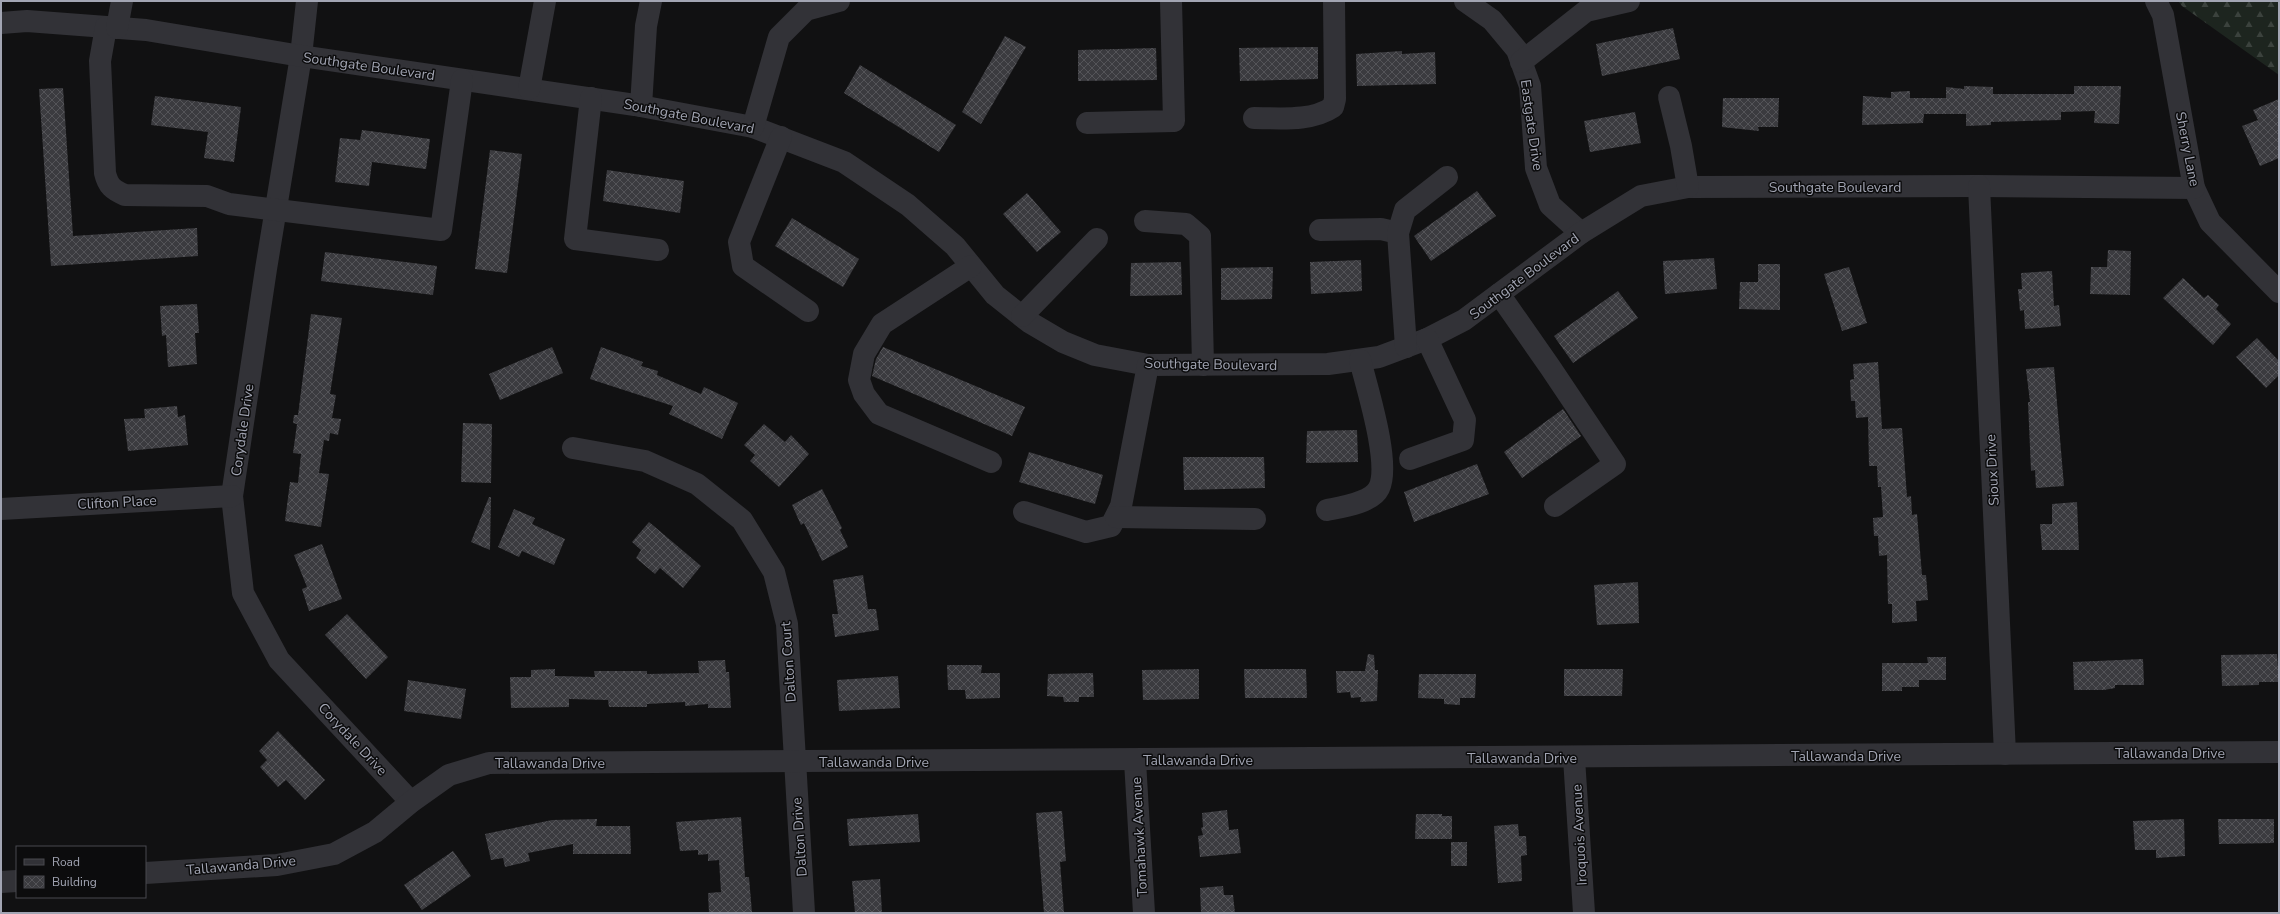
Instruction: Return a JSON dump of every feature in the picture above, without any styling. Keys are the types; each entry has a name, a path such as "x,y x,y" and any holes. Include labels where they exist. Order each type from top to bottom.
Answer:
{"street":[{"path":"122,1 100,61 105,173 108,184 115,191 125,195 207,196 229,204 276,208 441,230 462,80"},
{"name":"Corydale Drive","path":"308,1 301,56 232,496 243,593 279,660 411,802"},
{"path":"529,89 545,1"},
{"path":"641,106 646,26 651,1"},
{"path":"753,127 779,38 806,10 839,1"},
{"path":"1087,123 1174,121 1172,1"},
{"path":"1254,118 1304,117 1326,112 1333,107 1335,99 1334,1"},
{"path":"1521,62 1586,11 1629,1"},
{"name":"Sherry Lane","path":"2156,1 2163,15 2194,188 2210,222 2279,292"},
{"name":"Eastgate Drive","path":"1477,5 1492,20 1517,50 1530,86 1536,168 1550,206 1581,232"},
{"name":"Southgate Boulevard","path":"1,23 27,21 146,30 301,56 591,98 753,127 844,162 908,205 955,246 995,295 1022,316 1063,342 1095,356 1148,365 1328,364 1379,357 1427,339 1464,320 1581,232 1641,196 1688,187 1979,186 2194,188"},
{"path":"1669,97 1681,146 1688,187"},
{"path":"591,98 575,238 658,250"},
{"path":"781,137 740,242 743,266 808,311"},
{"path":"1406,347 1398,234 1405,210 1447,177"},
{"name":"Sioux Drive","path":"1979,186 2005,754"},
{"path":"1145,221 1186,224 1200,236 1203,365"},
{"path":"1320,230 1381,229 1398,234"},
{"path":"1022,316 1098,239"},
{"path":"971,266 882,324 864,354 859,380 864,394 879,414 991,462"},
{"path":"1499,294 1615,464 1555,506"},
{"path":"1410,459 1463,440 1465,420 1427,339"},
{"path":"1327,510 1365,500 1379,489 1383,473 1381,448 1360,360"},
{"path":"1024,512 1086,532 1111,526 1121,506 1148,365"},
{"name":"Dalton Court","path":"573,448 645,462 697,484 742,520 774,572 787,624 794,762"},
{"name":"Clifton Place","path":"1,509 232,496"},
{"path":"1116,516 1255,520"},
{"name":"Tallawanda Drive","path":"146,873 277,864 334,854 375,832 411,802 449,775 489,764 1135,761 2279,752"},
{"name":"Iroquois Avenue","path":"1574,758 1584,913"},
{"name":"Tomahawk Avenue","path":"1135,761 1144,913"},
{"name":"Dalton Drive","path":"794,762 804,913"},
{"path":"1,882 16,881"}],"green space":[{"path":"2178,1 2279,1 2279,75 2182,6"}],"building":[{"path":"1673,28 1680,59 1602,76 1596,44"},
{"path":"1005,36 1026,47 981,124 962,112"},
{"path":"1318,47 1318,79 1240,81 1239,48"},
{"path":"1156,48 1157,80 1078,81 1078,50"},
{"path":"1402,51 1402,54 1435,52 1436,84 1357,86 1356,54"},
{"path":"860,65 956,125 939,152 844,93"},
{"path":"1964,86 1993,87 1993,94 2074,94 2074,86 2121,86 2119,124 2094,123 2095,111 2061,112 2061,120 1991,122 1991,125 1966,126 1966,114 1924,114 1923,123 1862,125 1863,96 1891,98 1891,92 1910,91 1910,98 1946,98 1946,87 1964,89"},
{"path":"63,88 73,236 197,228 198,256 51,266 39,89"},
{"path":"155,96 241,107 234,162 204,158 208,132 151,125"},
{"path":"1723,98 1779,98 1778,127 1758,127 1759,131 1722,127"},
{"path":"2279,99 2279,158 2260,166 2242,126 2258,120 2253,110"},
{"path":"1635,112 1641,143 1590,152 1584,121"},
{"path":"362,130 430,139 426,169 372,162 369,186 335,182 340,138 360,140"},
{"path":"490,150 522,154 507,273 475,269"},
{"path":"607,170 684,181 680,213 603,201"},
{"path":"1477,191 1496,216 1431,261 1414,236"},
{"path":"1027,193 1061,232 1037,252 1003,214"},
{"path":"792,218 859,259 843,287 775,246"},
{"path":"2108,250 2131,251 2130,295 2090,294 2091,267 2107,267"},
{"path":"325,252 437,266 433,295 321,281"},
{"path":"1714,258 1717,289 1665,294 1663,261"},
{"path":"1361,260 1362,291 1311,294 1310,262"},
{"path":"1181,262 1182,295 1130,296 1131,263"},
{"path":"1758,264 1780,264 1780,310 1739,309 1740,282 1758,282"},
{"path":"1273,267 1272,299 1221,300 1221,268"},
{"path":"1849,267 1867,323 1842,331 1824,274"},
{"path":"2052,271 2054,306 2059,305 2061,326 2025,329 2024,310 2020,311 2018,289 2022,289 2021,273"},
{"path":"2183,278 2204,298 2208,295 2219,305 2216,309 2231,324 2213,345 2163,298"},
{"path":"1618,291 1638,318 1573,363 1554,336"},
{"path":"197,304 199,333 195,333 197,364 168,367 166,335 162,336 160,306"},
{"path":"311,314 342,318 330,394 336,395 332,418 341,419 338,435 330,433 329,441 324,440 319,473 329,474 321,527 285,521 290,482 298,483 301,454 293,453 297,424 293,423 294,415 298,415"},
{"path":"2257,338 2279,361 2279,375 2266,388 2236,357"},
{"path":"552,347 563,373 500,400 489,374"},
{"path":"601,347 643,362 641,366 658,371 657,375 701,394 704,387 738,403 722,439 669,414 673,406 590,379"},
{"path":"883,347 1025,407 1012,436 872,376 876,359"},
{"path":"1878,362 1882,429 1902,428 1907,497 1911,496 1912,515 1917,514 1922,575 1926,575 1928,600 1916,601 1917,621 1892,623 1892,604 1888,604 1887,555 1879,556 1878,536 1874,536 1873,518 1883,517 1881,487 1878,487 1877,466 1869,466 1868,417 1856,418 1855,401 1851,401 1850,380 1854,379 1853,364"},
{"path":"2054,367 2064,486 2036,488 2035,470 2031,471 2028,402 2030,402 2026,369"},
{"path":"177,406 178,417 185,415 188,445 128,451 124,419 145,418 144,409"},
{"path":"1563,409 1581,436 1522,478 1504,452"},
{"path":"463,423 492,424 491,483 461,482"},
{"path":"764,424 785,442 791,435 809,454 779,487 750,461 755,455 744,445"},
{"path":"1357,430 1358,462 1306,463 1307,431"},
{"path":"1029,452 1103,475 1095,504 1019,482"},
{"path":"1183,457 1264,457 1265,488 1184,490"},
{"path":"1477,464 1489,494 1414,522 1404,492"},
{"path":"822,489 842,528 840,530 848,547 822,561 804,523 801,525 792,505"},
{"path":"489,497 491,497 490,550 471,542"},
{"path":"2077,502 2079,550 2042,550 2040,524 2052,524 2052,504"},
{"path":"514,509 535,518 532,524 565,539 554,565 522,551 519,557 498,547"},
{"path":"649,522 701,566 683,588 660,568 655,574 636,558 641,550 632,542"},
{"path":"322,544 342,599 309,611 302,589 307,587 294,555"},
{"path":"863,575 868,609 876,609 879,630 835,637 832,614 838,614 833,580"},
{"path":"1638,582 1639,623 1597,625 1594,585"},
{"path":"347,614 388,657 366,679 325,635"},
{"path":"1368,654 1374,655 1375,670 1378,670 1377,701 1360,702 1361,697 1351,698 1350,692 1337,693 1336,671 1365,671"},
{"path":"2277,654 2279,682 2259,682 2259,685 2222,686 2221,655"},
{"path":"1927,657 1946,657 1946,680 1919,680 1919,687 1902,687 1902,691 1882,691 1882,663 1928,663"},
{"path":"2143,659 2144,685 2115,685 2115,688 2104,690 2074,690 2073,662"},
{"path":"725,660 726,672 729,672 731,708 708,708 708,704 685,706 685,702 647,704 647,707 609,707 608,700 569,699 569,707 511,708 510,677 531,677 531,670 555,669 555,676 595,677 594,671 647,671 647,674 699,673 698,661"},
{"path":"947,665 982,665 981,673 1000,673 1000,698 966,699 965,690 948,690"},
{"path":"1199,669 1199,699 1143,700 1142,670"},
{"path":"1244,669 1306,669 1307,698 1245,698"},
{"path":"1564,669 1623,669 1622,696 1564,696"},
{"path":"1093,673 1094,697 1079,697 1079,702 1064,702 1063,697 1047,696 1048,674"},
{"path":"1419,674 1476,674 1475,698 1460,698 1460,705 1444,704 1444,699 1418,698"},
{"path":"898,676 900,708 839,711 837,680"},
{"path":"408,680 466,689 461,719 404,711"},
{"path":"278,731 325,780 305,800 286,780 278,787 260,767 267,760 259,751"},
{"path":"1227,810 1229,830 1238,829 1241,853 1200,857 1198,836 1203,835 1201,828 1203,827 1202,813"},
{"path":"1062,811 1066,861 1060,862 1064,913 1044,913 1036,813"},
{"path":"918,814 920,842 849,846 847,819"},
{"path":"1416,814 1442,814 1442,816 1452,816 1452,839 1415,839"},
{"path":"741,817 745,877 749,877 752,913 709,913 708,893 721,892 719,860 708,861 708,854 698,855 698,850 680,851 676,822"},
{"path":"597,819 596,826 630,826 631,854 573,854 573,844 528,853 530,861 505,867 503,858 491,860 485,834 552,820"},
{"path":"2184,819 2185,856 2156,858 2156,850 2135,850 2133,821"},
{"path":"2218,819 2274,819 2274,843 2219,844"},
{"path":"1518,824 1519,836 1526,836 1527,855 1521,856 1522,881 1498,883 1494,826"},
{"path":"1451,842 1467,842 1467,866 1451,866"},
{"path":"453,851 471,876 422,910 404,885"},
{"path":"880,879 882,913 855,913 852,881"},
{"path":"1223,886 1224,895 1233,895 1235,913 1201,913 1200,888"}]}
